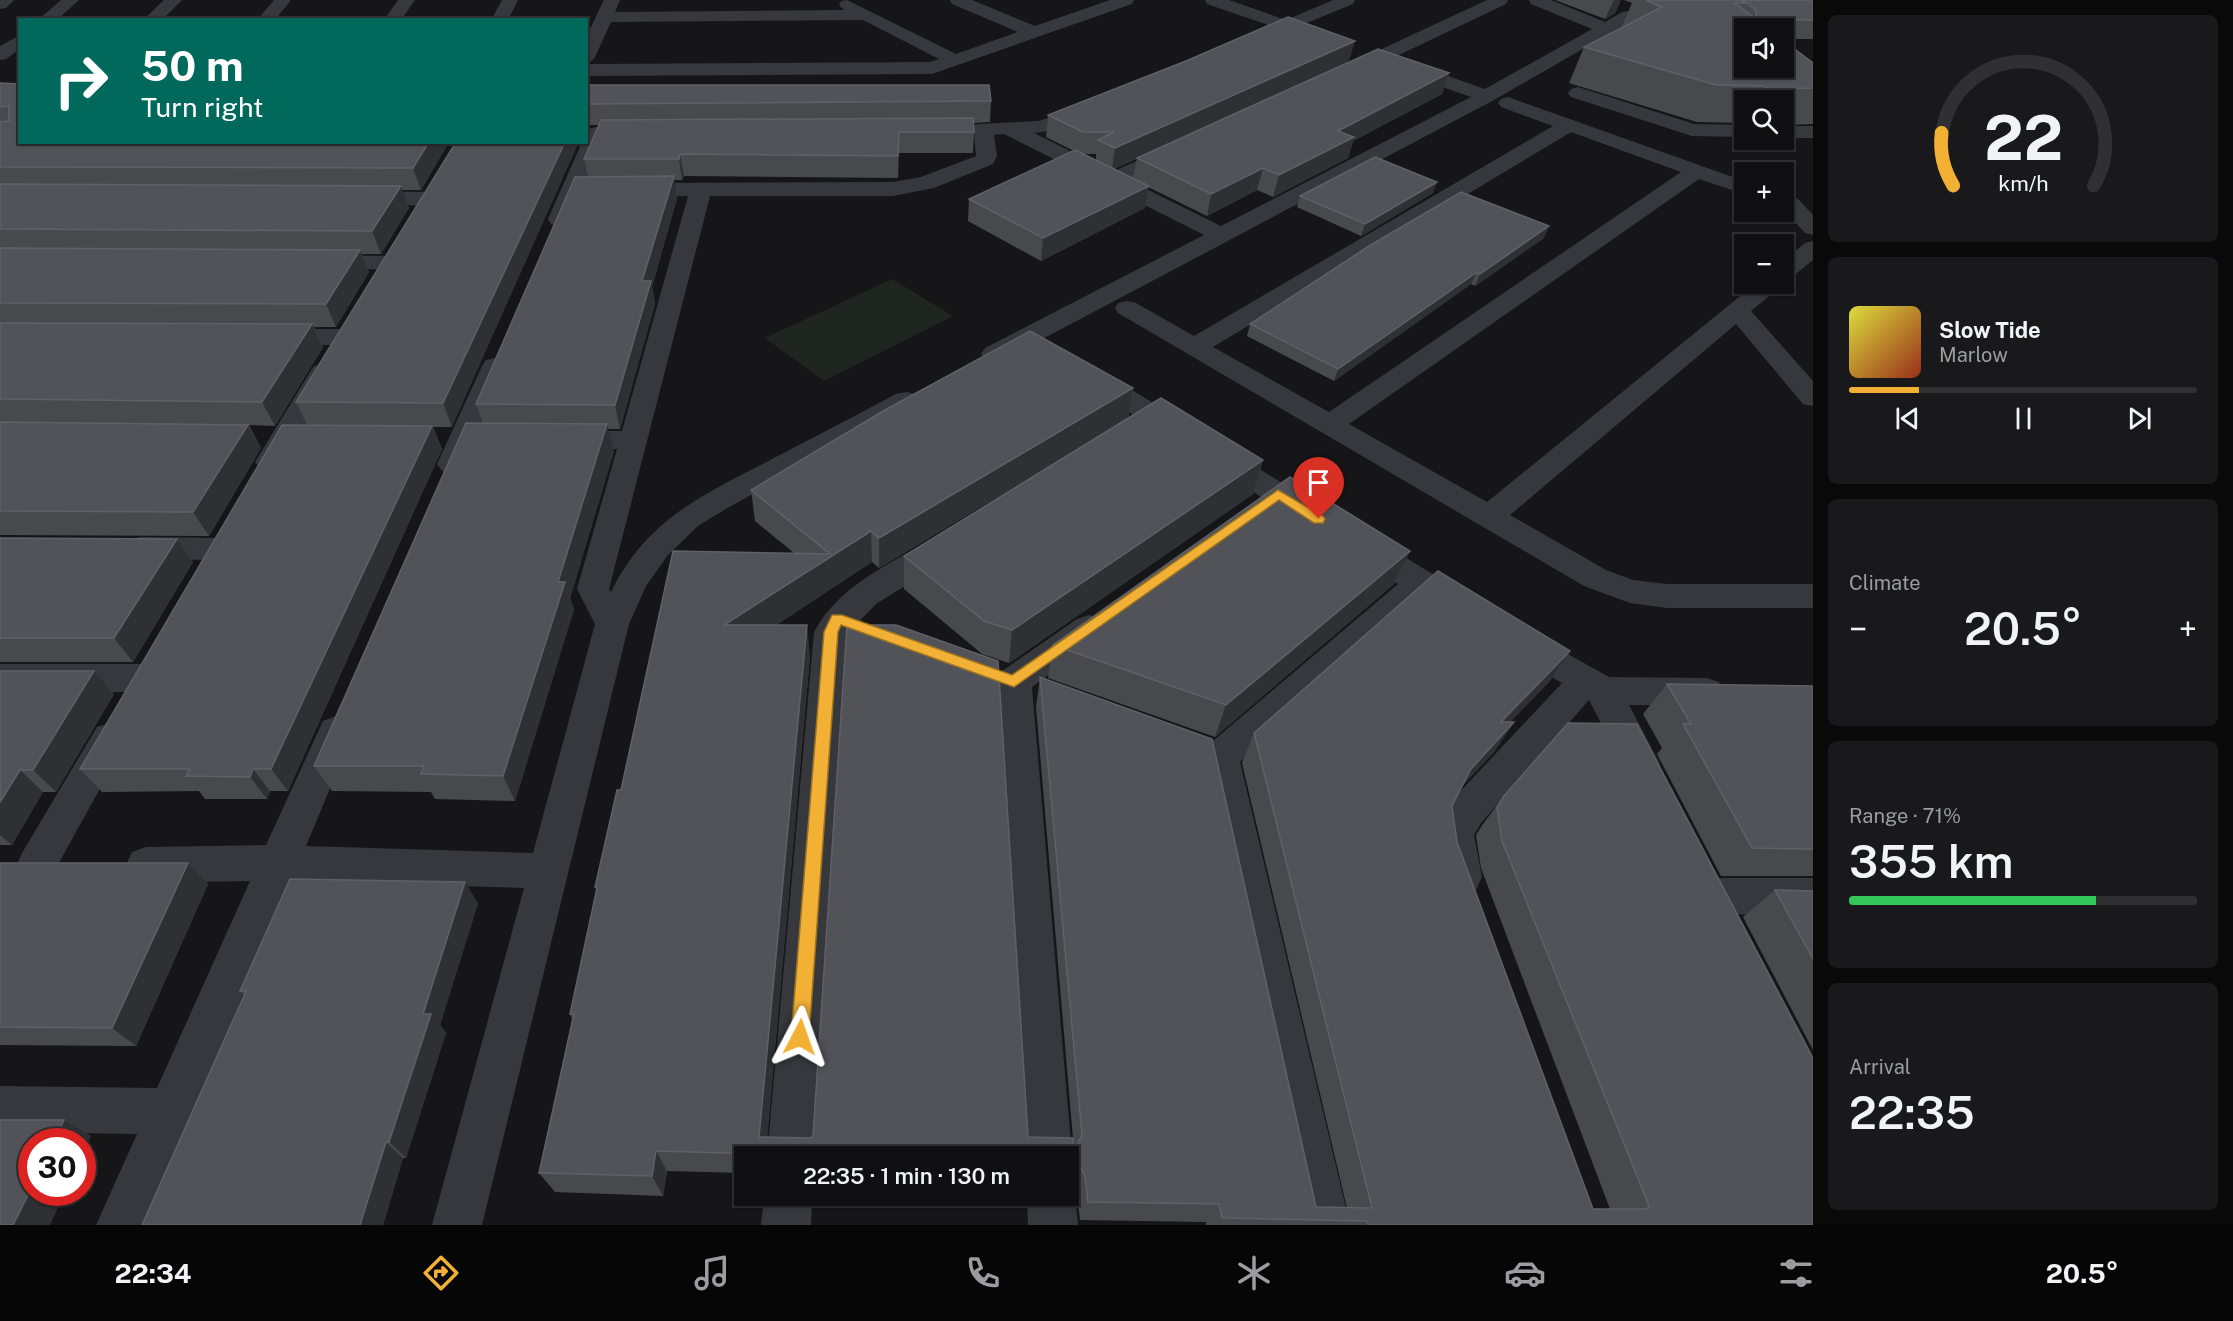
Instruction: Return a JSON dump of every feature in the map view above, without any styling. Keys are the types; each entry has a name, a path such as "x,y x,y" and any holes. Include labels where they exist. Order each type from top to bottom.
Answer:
{"street":[{"path":"0,4 6,0"},
{"path":"48,18 71,0"},
{"path":"153,18 174,0"},
{"path":"267,18 283,0"},
{"path":"394,18 407,0"},
{"path":"500,18 510,0"},
{"path":"588,53 612,0"},
{"path":"837,0 954,60"},
{"path":"958,0 1034,32"},
{"path":"588,70 932,68 1126,0"},
{"path":"1213,0 1308,33"},
{"path":"1244,44 1347,0"},
{"path":"1336,77 1500,0"},
{"path":"1537,0 1607,28"},
{"path":"965,369 1222,235 1498,100 1628,16 1687,9 1676,0"},
{"path":"1611,4 1637,14"},
{"path":"604,17 715,8 866,15"},
{"path":"3,66 18,43"},
{"path":"1358,51 1734,184"},
{"path":"1578,93 1692,130 1734,131"},
{"path":"913,131 984,131 1041,127 1059,123 1103,104"},
{"path":"1194,347 1569,125"},
{"path":"1011,130 1222,235"},
{"path":"591,190 893,189 914,186 986,160 984,131"},
{"path":"1794,132 1813,132"},
{"path":"548,244 591,190 601,133"},
{"path":"1112,180 1197,141"},
{"path":"1329,425 1697,171"},
{"path":"255,488 272,437 344,337 435,189 346,198"},
{"path":"612,624 593,589 631,440 701,190"},
{"path":"1794,204 1813,205"},
{"path":"1794,210 1813,228"},
{"path":"1794,264 1813,248"},
{"path":"295,262 390,263"},
{"path":"1488,517 1757,294"},
{"path":"1127,308 1595,578 1630,591 1667,596 1813,596"},
{"path":"1737,310 1813,398"},
{"path":"1026,336 1155,417 1264,504 1420,583 1594,686 1732,692"},
{"path":"249,337 344,337"},
{"path":"439,493 451,439 506,341"},
{"path":"457,1225 612,624 632,582 651,555 687,519 718,500 934,385"},
{"path":"1125,436 1155,417"},
{"path":"272,437 320,437"},
{"path":"451,439 497,439"},
{"path":"542,440 631,440"},
{"path":"792,1146 831,632 837,618 850,605 972,530"},
{"path":"116,548 225,539 202,579"},
{"path":"1325,1225 1204,751 1420,583"},
{"path":"1047,1146 1014,681 1112,612"},
{"path":"837,618 870,630"},
{"path":"0,678 150,668 124,713 18,866"},
{"path":"1594,686 1656,793"},
{"path":"1475,914 1459,869 1454,834 1467,811 1594,686"},
{"path":"121,1225 349,700"},
{"path":"18,866 278,863 547,871"},
{"path":"1708,896 1813,897"},
{"path":"0,1109 170,1112"},
{"path":"786,1225 787,1206"},
{"path":"1052,1206 1053,1225"}],"shaded area":[{"path":"892,279 953,316 824,381 765,338"}],"building":[{"path":"1646,0 1741,0 1746,3 1735,3 1755,18 1734,18 1734,78 1794,78 1794,49 1813,63 1813,88 1767,89 1765,86 1716,85 1584,47 1662,7"},
{"path":"1743,0 1813,0 1813,20 1756,18 1756,10"},
{"path":"1288,17 1355,41 1115,148 1098,140 1114,132 1083,132 1048,115 1186,61"},
{"path":"1378,49 1449,73 1338,131 1354,137 1279,175 1263,168 1211,194 1137,158"},
{"path":"0,83 18,84 18,144 428,144 413,168 0,167 0,122 9,121 9,106 0,107"},
{"path":"588,85 989,85 991,101 588,104"},
{"path":"973,118 974,132 899,132 898,156 680,154 679,159 584,159 601,120"},
{"path":"455,144 564,144 443,403 296,402"},
{"path":"1075,150 1149,186 1043,238 969,199"},
{"path":"1375,157 1437,182 1365,224 1300,196"},
{"path":"674,176 642,281 651,281 615,405 476,404 575,177"},
{"path":"0,184 401,186 372,231 0,229"},
{"path":"1461,192 1549,226 1480,274 1476,273 1338,369 1250,324 1369,246"},
{"path":"0,248 360,250 326,304 0,303"},
{"path":"0,323 312,324 262,402 0,399"},
{"path":"1030,331 1133,388 879,538 871,531 724,625 807,625 759,1137 811,1138 813,1136 847,625 896,625 998,661 1028,1137 1073,1138 1074,1146 734,1146 734,1153 656,1151 652,1176 539,1173 574,1014 570,1014 597,888 595,887 617,790 621,790 673,551 830,554 751,490 885,410"},
{"path":"1161,398 1263,460 1012,630 984,621 904,556"},
{"path":"0,422 248,425 193,512 0,511"},
{"path":"466,423 607,424 558,582 565,582 503,776 421,774 424,766 314,766"},
{"path":"282,425 432,426 271,769 253,769 250,777 186,776 190,769 80,769"},
{"path":"1290,477 1410,551 1226,705 1053,645"},
{"path":"0,538 177,539 114,638 0,638"},
{"path":"1438,571 1570,651 1501,722 1514,722 1471,769 1452,806 1457,842 1593,1209 1647,1209 1649,1206 1502,841 1497,807 1568,723 1637,724 1813,1058 1813,1225 1368,1225 1367,1221 1222,1218 1219,1204 1088,1202 1085,1176 1079,1165 1079,1146 1076,1146 1082,1135 1040,677 1212,739 1316,1207 1372,1208 1254,733"},
{"path":"0,671 94,671 33,770 20,770 0,802"},
{"path":"1667,684 1813,686 1813,849 1752,848 1683,724 1691,724"},
{"path":"0,863 188,863 112,1028 0,1027"},
{"path":"290,879 465,882 423,1014 431,1014 389,1142 386,1142 360,1225 142,1225 246,991 240,991"},
{"path":"1775,890 1813,891 1813,959"},
{"path":"0,1120 64,1120 60,1128 18,1128 18,1206 22,1206 13,1225 0,1225"}],"route":[{"path":"800,1037 831,632 837,618 1014,681 1278,494 1319,519"}]}
